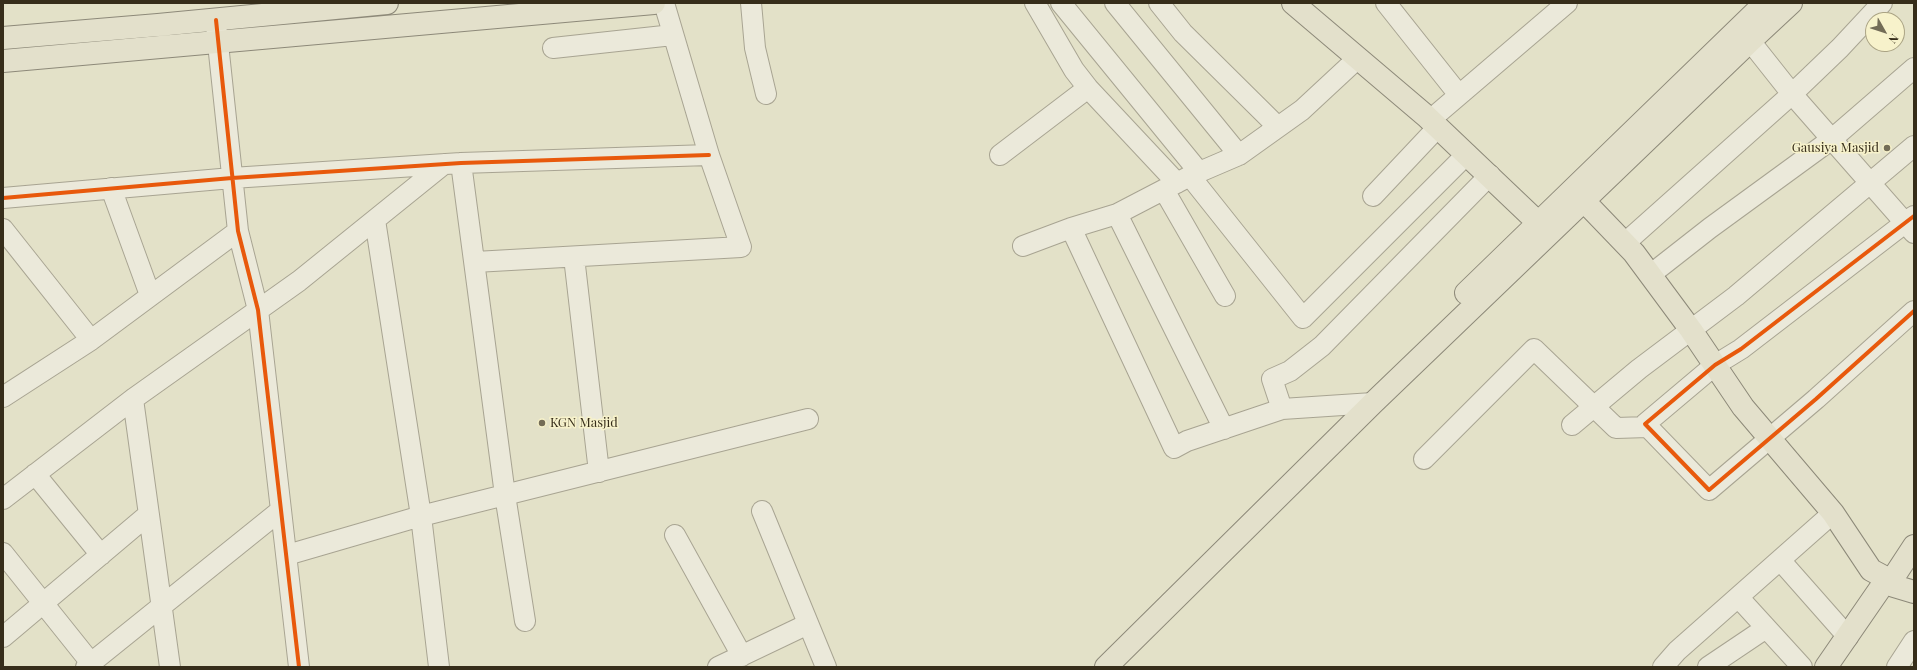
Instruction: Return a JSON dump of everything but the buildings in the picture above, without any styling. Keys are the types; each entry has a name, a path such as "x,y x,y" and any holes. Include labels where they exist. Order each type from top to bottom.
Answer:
{"main road":[{"path":"3,38 216,20 241,10 387,3"},
{"path":"3,61 243,38 654,3"},
{"path":"1293,3 1434,123 1544,228"},
{"path":"1088,667 1364,404 1544,228 1765,3"},
{"path":"1544,228 1584,201 1788,4"},
{"path":"1584,201 1626,243 1691,330 1743,407 1833,513 1871,570 1897,582"},
{"path":"1110,665 1364,404"},
{"path":"1839,667 1897,582 1914,546"},
{"path":"1826,667 1848,637 1897,582"}],"street":[{"path":"475,262 741,247 709,155 664,3"},
{"path":"751,3 755,48 766,94"},
{"path":"1035,3 1074,70 1088,88 1183,180 1303,318 1467,154"},
{"path":"1061,3 1183,180 1225,296"},
{"path":"1115,3 1239,155"},
{"path":"1159,3 1183,33 1278,127"},
{"path":"1386,3 1459,95"},
{"path":"1373,196 1459,95 1567,3"},
{"path":"1626,243 1792,94 1840,48 1882,3"},
{"path":"241,10 243,38"},
{"path":"216,20 238,231 258,310 299,667"},
{"path":"552,48 673,35"},
{"path":"1750,41 1792,94 1871,183 1911,224 1873,249 1804,299 1741,349 1715,365 1645,424 1709,490 1816,399 1914,311"},
{"path":"1023,246 1071,228 1117,214 1183,180 1239,155 1302,110 1358,58"},
{"path":"1650,275 1710,228 1832,139 1914,68"},
{"path":"1000,155 1088,88"},
{"path":"1572,425 1639,369 1736,296 1914,146"},
{"path":"3,198 232,178 453,164 709,155"},
{"path":"3,499 133,398 299,281 374,220 453,164"},
{"path":"453,164 475,262 505,495 525,621"},
{"path":"1282,409 1272,379 1290,370 1322,346 1490,175"},
{"path":"111,188 150,295"},
{"path":"1117,214 1224,429"},
{"path":"374,220 421,516 439,667"},
{"path":"1071,228 1174,448 1187,441 1282,409 1364,404"},
{"path":"3,229 91,340"},
{"path":"3,397 91,340 238,231"},
{"path":"574,256 598,472"},
{"path":"1424,459 1534,349 1616,428 1648,427"},
{"path":"133,398 170,667"},
{"path":"287,555 421,516 808,419"},
{"path":"35,474 101,554"},
{"path":"3,553 43,603 89,665 281,510"},
{"path":"762,511 826,667"},
{"path":"1663,667 1677,651 1739,598 1833,513"},
{"path":"3,637 149,514"},
{"path":"675,535 742,656"},
{"path":"1780,560 1848,637"},
{"path":"1739,598 1802,667"},
{"path":"718,667 808,624"},
{"path":"1708,667 1766,628"},
{"path":"1897,667 1914,641"}],"cycle path":[{"path":"216,20 238,231 258,310 299,667"},
{"path":"3,198 232,178 461,163 709,155"},
{"path":"1914,216 1741,349 1715,365 1645,424 1709,490 1816,399 1914,311"}],"place":[{"name":"Gausiya Masjid","path":"1887,148"},
{"name":"KGN Masjid","path":"542,423"}]}
